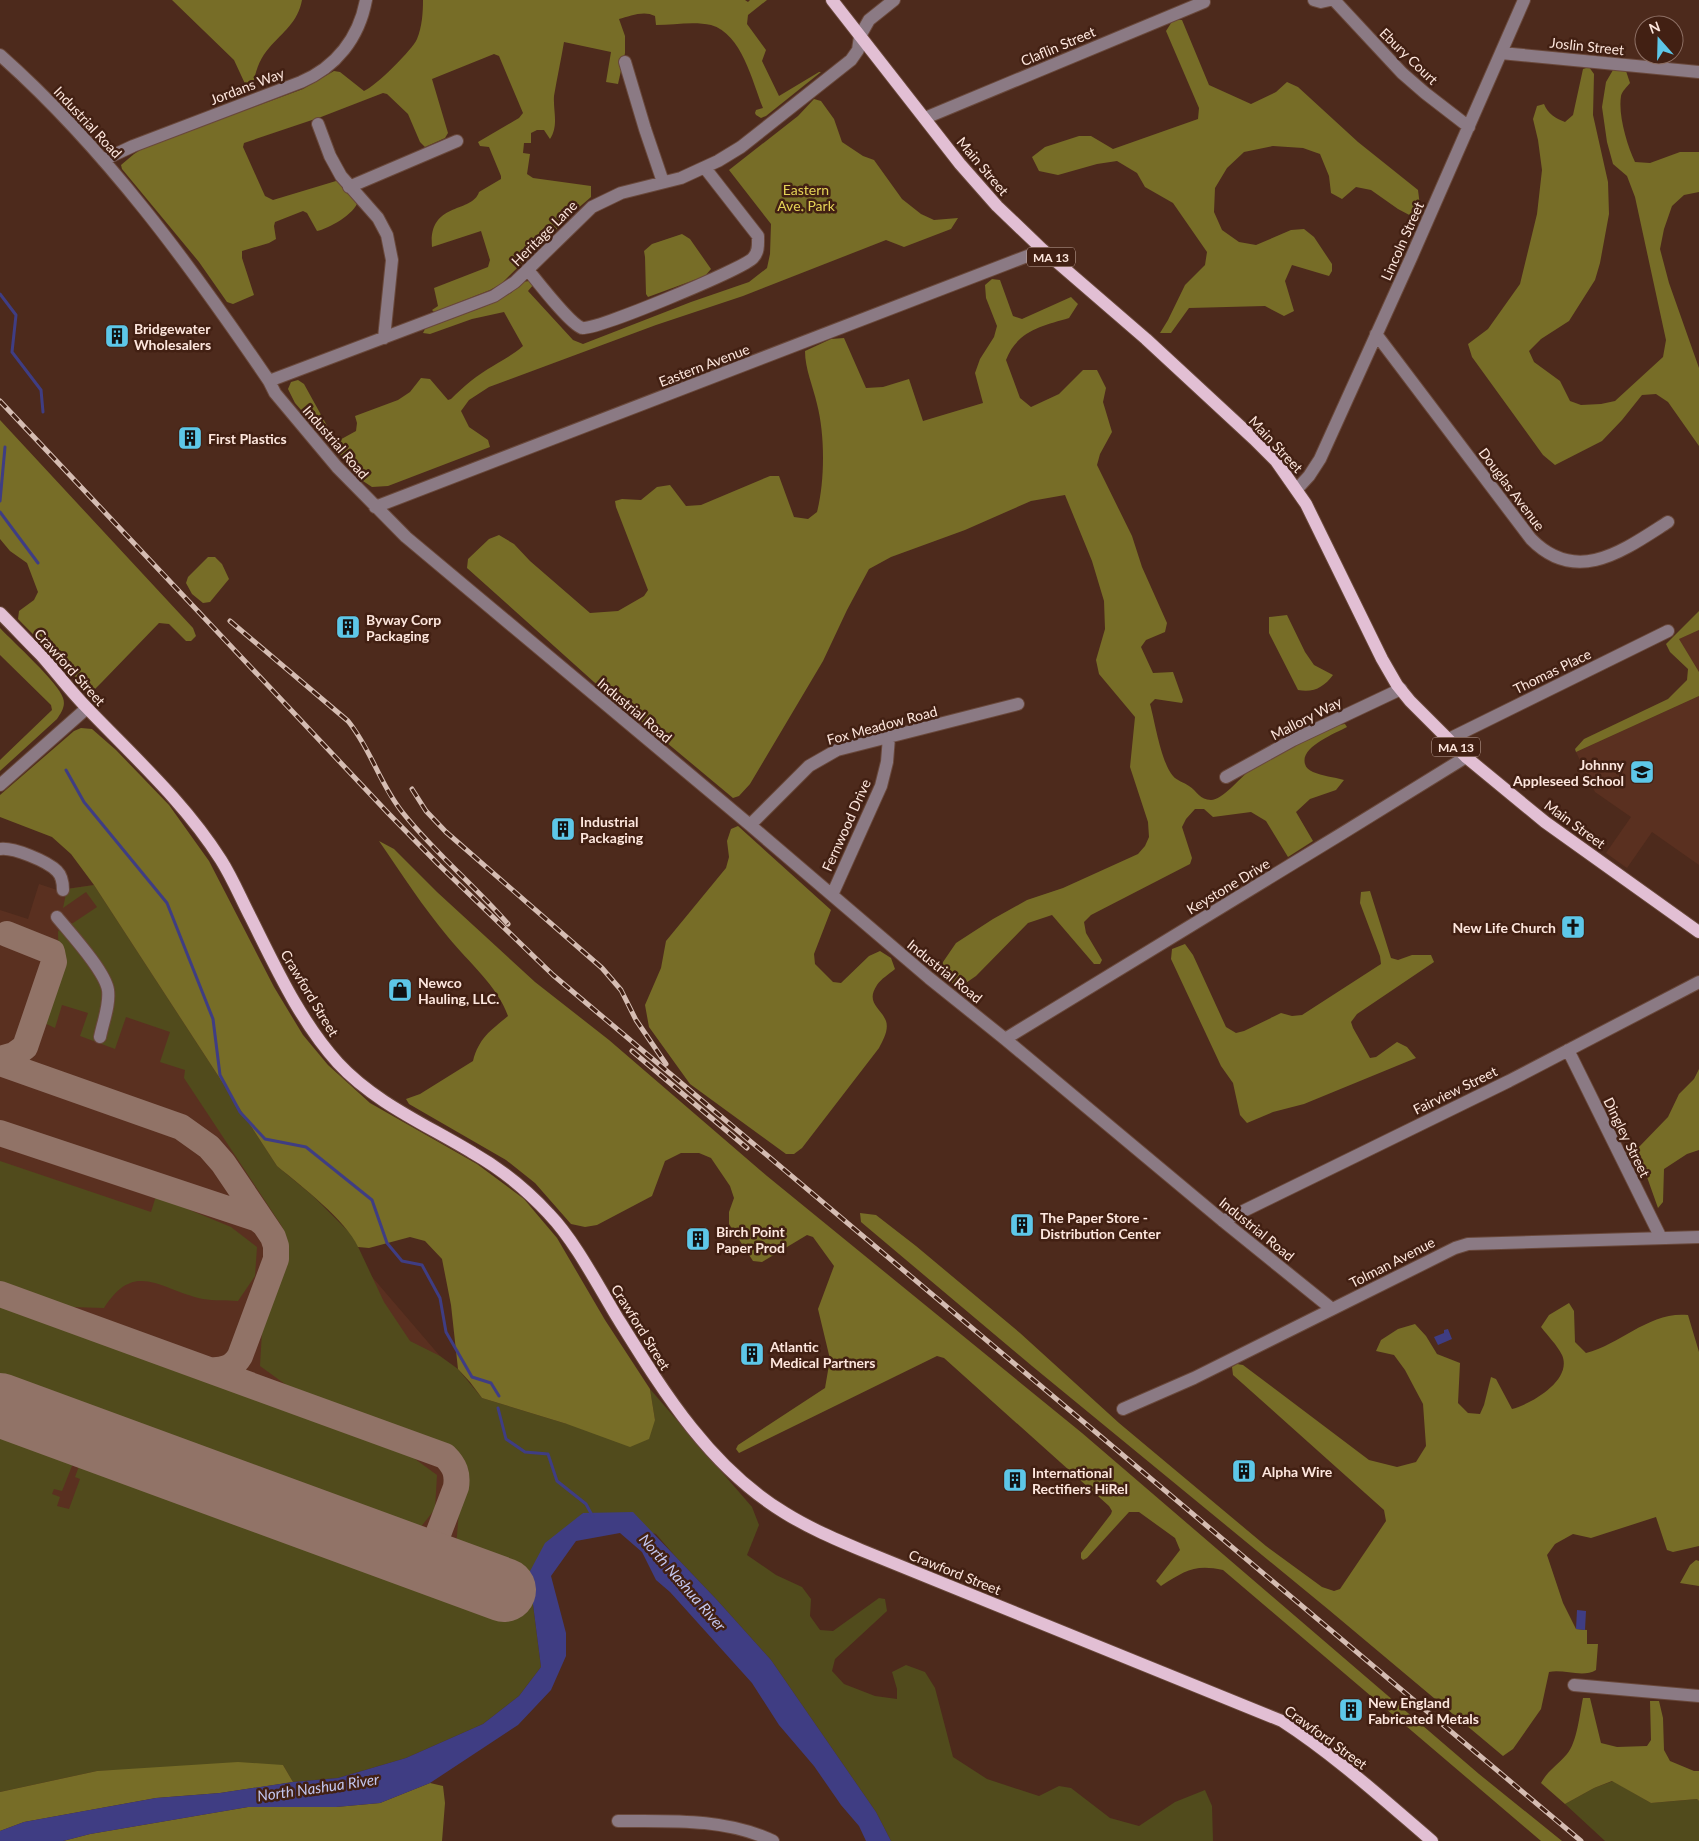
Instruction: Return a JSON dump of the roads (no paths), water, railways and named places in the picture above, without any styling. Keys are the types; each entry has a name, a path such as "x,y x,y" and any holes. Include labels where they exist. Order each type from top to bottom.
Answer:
{"main road":[{"name":"Main Street","path":"832,0 988,196 1043,250 1146,340 1276,461 1297,489 1379,654 1401,689 1466,757 1544,822 1699,932"},
{"name":"Crawford Street","path":"0,613 87,708 134,755 178,803 204,835 233,880 293,1000 314,1034 326,1049 342,1066 376,1095 401,1112 492,1164 514,1180 552,1216 573,1245 663,1392 710,1451 759,1496 804,1524 861,1550 1282,1721 1354,1775 1432,1841"}],"street":[{"name":"Jordans Way","path":"103,160 133,146 314,76 337,58 348,45 361,19 366,0"},
{"name":"Heritage Lane","path":"270,381 494,296 508,289 592,207 621,193 664,182 705,168 741,147 851,60 858,50 860,36 869,20 894,0"},
{"path":"1314,0 1321,2 1330,0"},
{"name":"Ebury Court","path":"1334,0 1402,73 1469,127"},
{"name":"Lincoln Street","path":"1297,489 1316,465 1469,127 1524,0"},
{"name":"Claflin Street","path":"925,118 1204,2"},
{"name":"Joslin Street","path":"1501,53 1699,72"},
{"name":"Industrial Road","path":"0,55 52,104 103,160 188,264 270,381 275,393 327,457 406,537 750,825 929,978 1332,1309"},
{"path":"624,62 664,182"},
{"path":"318,124 333,163 350,187 382,224 391,250 392,260 384,338"},
{"path":"350,187 457,141"},
{"path":"528,270 577,326 584,329 715,279 753,259 758,249 758,236 705,168"},
{"name":"Eastern Avenue","path":"376,507 1043,250"},
{"name":"Douglas Avenue","path":"1376,334 1531,539 1546,552 1562,560 1573,562 1596,561 1615,553 1668,522"},
{"name":"Thomas Place","path":"1449,739 1668,631"},
{"name":"Mallory Way","path":"1226,778 1293,740 1401,689"},
{"name":"Fox Meadow Road","path":"750,825 793,780 823,756 837,750 1018,704"},
{"path":"0,785 87,708"},
{"name":"Fernwood Drive","path":"832,895 881,786 887,762 889,737"},
{"name":"Keystone Drive","path":"1005,1039 1308,856 1466,757"},
{"path":"0,850 12,850 40,860 52,867 59,874 63,890"},
{"path":"57,917 106,983 108,1003 100,1036"},
{"name":"Fairview Street","path":"1223,1221 1314,1178 1699,982"},
{"name":"Dingley Street","path":"1568,1050 1661,1238"},
{"name":"Tolman Avenue","path":"1123,1409 1194,1378 1446,1252 1468,1244 1699,1237"},
{"path":"1574,1685 1699,1696"},
{"path":"618,1821 724,1826 745,1830 773,1841"}],"water":[{"path":"1448,1329 1452,1339 1438,1345 1434,1337"},
{"name":"North Nashua River","path":"633,1512 771,1660 876,1812 891,1841 866,1841 859,1826 841,1805 814,1766 779,1725 752,1683 670,1592 656,1580 642,1552 620,1533 576,1541 551,1576 566,1633 566,1656 551,1690 518,1725 430,1783 380,1803 336,1807 248,1807 90,1834 63,1841 0,1841 0,1831 24,1822 156,1798 220,1793 293,1782 338,1778 406,1758 483,1724 519,1696 541,1667 529,1573 545,1543 583,1513"},
{"path":"1577,1610 1586,1611 1585,1630 1576,1629"}],"waterway":[{"path":"0,294 16,315 12,352 41,390 43,412"},
{"path":"0,501 5,447"},
{"path":"0,512 38,563"},
{"path":"66,770 84,802 167,903 213,1019 220,1075 240,1112 265,1139 306,1147 372,1200 387,1243 402,1261 422,1265 440,1298 446,1332 472,1377 491,1383 499,1396"},
{"path":"498,1408 506,1439 525,1452 548,1454 557,1481 586,1504 593,1517"}],"railway":[{"path":"0,401 388,813 553,975 1581,1841"},
{"path":"230,621 348,721 363,743 388,791 403,813 428,842 508,924"},
{"path":"412,789 426,811 446,832 602,968 621,990 636,1020 666,1064"},
{"path":"632,1051 747,1148"}],"place":[{"name":"Bridgewater Wholesalers","path":"117,336"},
{"name":"First Plastics","path":"190,438"},
{"name":"Byway Corp Packaging","path":"348,627"},
{"name":"Johnny Appleseed School","path":"1642,772"},
{"name":"Industrial Packaging","path":"563,829"},
{"name":"New Life Church","path":"1573,927"},
{"name":"Newco Hauling, LLC.","path":"400,990"},
{"name":"The Paper Store - Distribution Center","path":"1022,1225"},
{"name":"Birch Point Paper Prod","path":"698,1239"},
{"name":"Atlantic Medical Partners","path":"752,1354"},
{"name":"Alpha Wire","path":"1244,1471"},
{"name":"International Rectifiers HiRel","path":"1015,1480"},
{"name":"New England Fabricated Metals","path":"1351,1710"}],"park label":[{"name":"Eastern Ave. Park","path":"806,197"}]}
